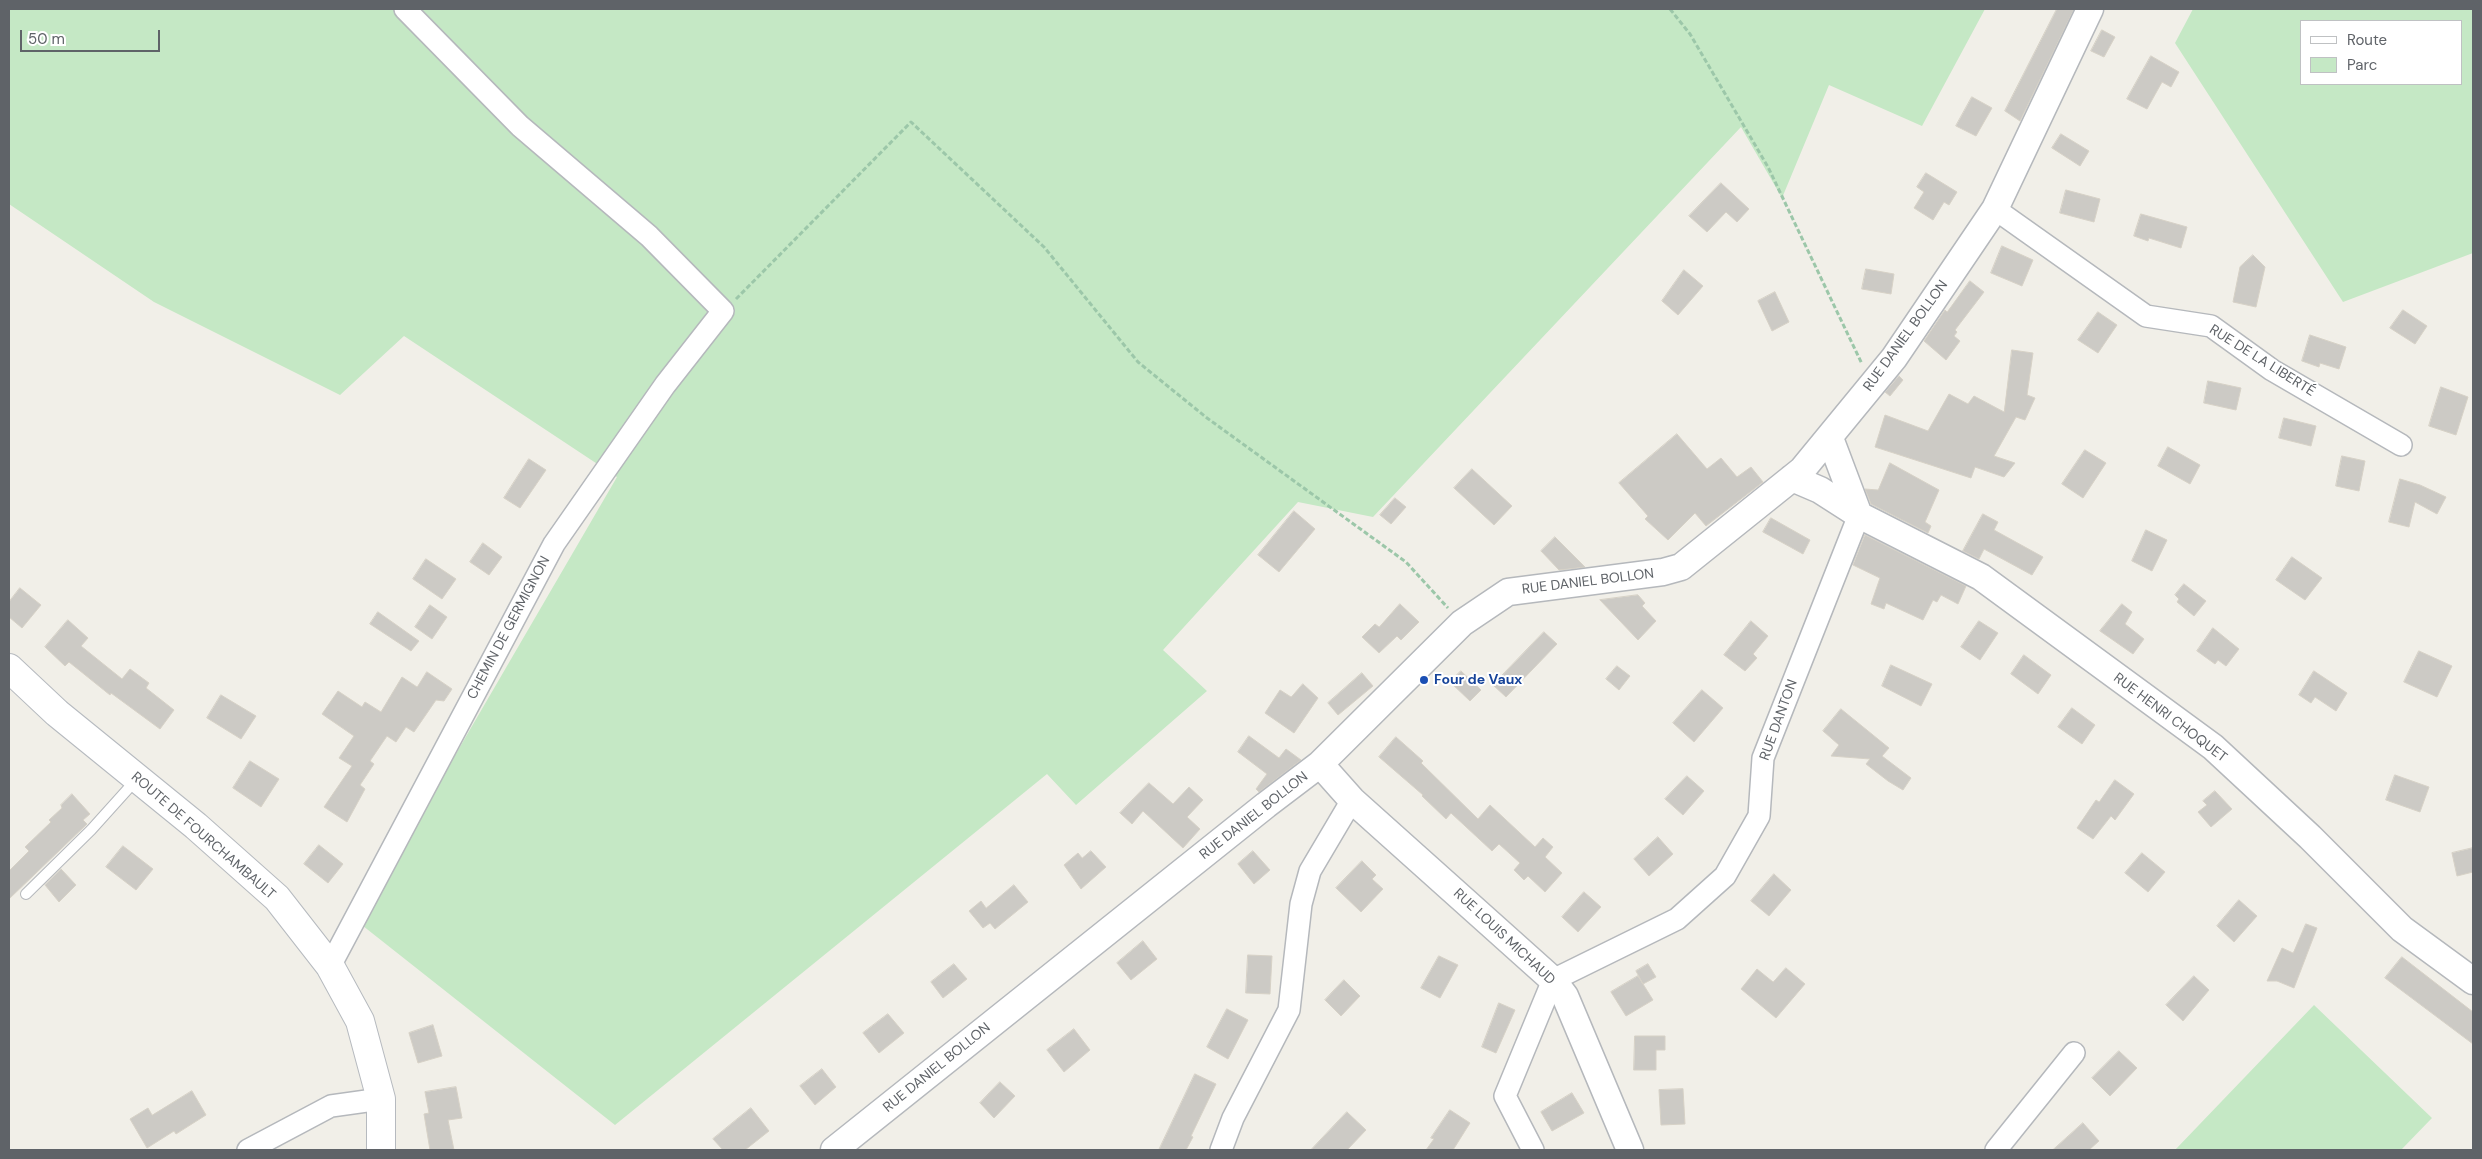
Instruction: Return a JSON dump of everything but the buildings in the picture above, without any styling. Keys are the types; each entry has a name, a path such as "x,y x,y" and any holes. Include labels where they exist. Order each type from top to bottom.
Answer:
{"main road":[{"name":"ROUTE DE FOURCHAMBAULT","path":"9,668 57,713 196,826 277,898 330,966 360,1021 381,1099 381,1150"}],"street":[{"path":"405,9 520,126 649,236 723,311"},
{"name":"RUE DANIEL BOLLON","path":"834,1150 1320,764 1462,623 1508,592 1664,572 1682,567 1792,478 1830,438 1894,358 1995,209 2090,9"},
{"name":"RUE DE LA LIBERTÉ","path":"1995,209 2146,316 2211,326 2272,370 2401,445"},
{"name":"CHEMIN DE GERMIGNON","path":"330,966 554,544 665,385 723,311"},
{"path":"1830,438 1859,515"},
{"name":"RUE HENRI CHOQUET","path":"1792,478 1820,490 1859,515 1981,577 2213,748 2310,837 2402,929 2471,973"},
{"name":"RUE DANTON","path":"1553,980 1677,919 1725,876 1759,816 1763,758 1859,515"},
{"name":"RUE LOUIS MICHAUD","path":"1320,764 1352,800 1553,980 1565,996 1630,1150"},
{"path":"1221,1150 1233,1118 1290,1010 1301,904 1310,871 1352,800"},
{"path":"1533,1150 1505,1096 1553,980"},
{"path":"1996,1150 2074,1053"},
{"path":"248,1150 331,1106 381,1099"}],"lane":[{"path":"26,894 92,830 138,778"}],"path":[{"path":"1670,9 1690,34 1768,167 1872,385"},
{"path":"723,311 911,122 1044,248 1138,362 1207,418 1406,562 1462,623"}],"green space":[{"path":"9,9 1985,9 1922,126 1829,85 1782,198 1741,127 1373,517 1298,502 1163,650 1207,691 1076,805 1047,774 615,1125 358,922 617,477 404,336 340,395 154,302 9,204"},
{"path":"2193,9 2473,9 2473,253 2343,302 2175,43"},
{"path":"2314,1005 2432,1118 2401,1150 2175,1150"}],"place":[{"name":"Four de Vaux","path":"1424,680"}]}
